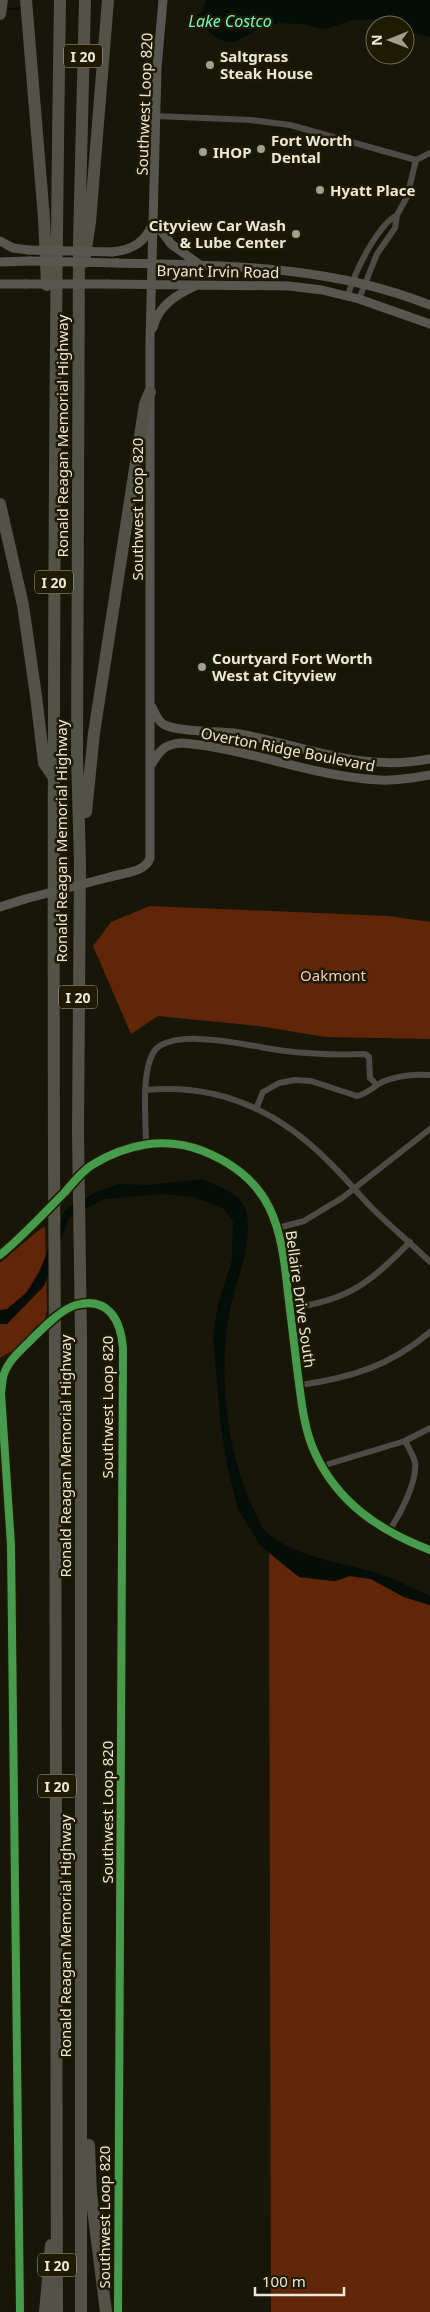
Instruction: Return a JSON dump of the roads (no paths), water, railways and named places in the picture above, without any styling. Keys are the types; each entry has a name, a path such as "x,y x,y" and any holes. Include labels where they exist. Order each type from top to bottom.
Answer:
{"highway":[{"path":"0,14 2,0"},
{"path":"26,0 44,218 48,307 48,482 54,493"},
{"name":"Ronald Reagan Memorial Highway","path":"58,2312 53,776 55,281 60,0"},
{"name":"Ronald Reagan Memorial Highway","path":"81,2312 81,1336 78,1131 80,863 77,755 79,287 85,0"},
{"path":"79,287 88,244 108,0"},
{"path":"80,863 85,848 86,811 94,733 145,404 150,392"},
{"path":"0,504 23,605 44,763 53,776"},
{"path":"81,2007 88,2018 88,2115 91,2192 106,2312"},
{"path":"45,2312 49,2254 57,2219"}],"street":[{"name":"Southwest Loop 820","path":"0,907 142,868 149,863 152,706 150,340 155,116 163,0"},
{"path":"155,116 251,120 290,125 416,160 430,153"},
{"path":"359,299 377,254 395,230 397,215 407,197 416,160"},
{"path":"348,296 352,281 370,247 389,220 397,215"},
{"path":"0,240 13,248 29,250 112,252 130,249 138,244 149,231 154,220"},
{"path":"154,220 171,244 200,265"},
{"path":"370,247 377,254"},
{"name":"Bryant Irvin Road","path":"0,262 200,265 293,270 364,284 430,305"},
{"name":"Bryant Irvin Road","path":"0,284 289,286 348,296 430,324"},
{"path":"150,340 154,320 161,310 172,298 197,285"},
{"name":"Overton Ridge Boulevard","path":"152,706 160,721 171,727 237,734 330,757 373,763 430,759"},
{"name":"Overton Ridge Boulevard","path":"151,765 166,746 181,743 226,749 324,771 382,780 430,775"},
{"path":"324,771 330,757"},
{"path":"146,1144 146,1090 149,1063 153,1052 170,1041 219,1041 283,1051 365,1054 368,1057 370,1078 377,1085"},
{"path":"256,1109 263,1092 279,1083 295,1080 311,1081 357,1096 364,1095 377,1085 392,1079 430,1075"},
{"path":"146,1090 171,1088 230,1097 283,1123 303,1138 375,1211 430,1262"},
{"path":"278,1228 304,1221 354,1189 427,1132 430,1140"},
{"name":"Bellaire Drive South","path":"0,1255 90,1166 130,1147 167,1142 180,1144 214,1156 232,1167 260,1192 268,1202 278,1228 283,1246 306,1425 322,1466 346,1499 370,1520 388,1532 430,1550"},
{"path":"290,1308 320,1303 341,1296 364,1284 386,1266 410,1242"},
{"name":"Southwest Loop 820","path":"20,2312 11,1545 1,1393 4,1373 16,1356 46,1326 74,1305 93,1303 106,1309 114,1316 122,1331 123,1350 118,2312"},
{"path":"300,1385 346,1378 376,1367 413,1346 430,1332"},
{"path":"322,1466 405,1441 430,1428"},
{"path":"388,1532 404,1505 415,1467 411,1452 405,1441"}],"water":[{"name":"Lake Costco","path":"206,0 430,0 430,37 415,33 415,15 365,15 365,20 353,20 325,29 301,24 279,23 261,28 235,42 229,42 213,35 196,18 203,10"},
{"path":"202,1179 236,1196 245,1208 247,1215 248,1228 245,1253 229,1315 226,1338 224,1362 225,1387 227,1413 237,1463 244,1486 262,1526 276,1540 303,1553 374,1572 430,1596 430,1605 404,1597 371,1579 350,1576 335,1581 299,1577 260,1545 238,1509 227,1465 221,1427 213,1337 218,1304 232,1260 233,1220 224,1209 194,1197 162,1194 104,1199 69,1218 44,1286 7,1324 0,1324 0,1310 7,1309 26,1293 39,1272 65,1210 96,1192 118,1184 149,1185"}],"waterway":[{"path":"9,9 23,8"}],"place":[{"name":"Saltgrass Steak House","path":"210,65"},
{"name":"Fort Worth Dental","path":"261,149"},
{"name":"IHOP","path":"203,152"},
{"name":"Hyatt Place","path":"320,190"},
{"name":"Cityview Car Wash & Lube Center","path":"296,234"},
{"name":"Courtyard Fort Worth West at Cityview","path":"202,667"}],"park label":[{"name":"Oakmont","path":"333,975"}]}
